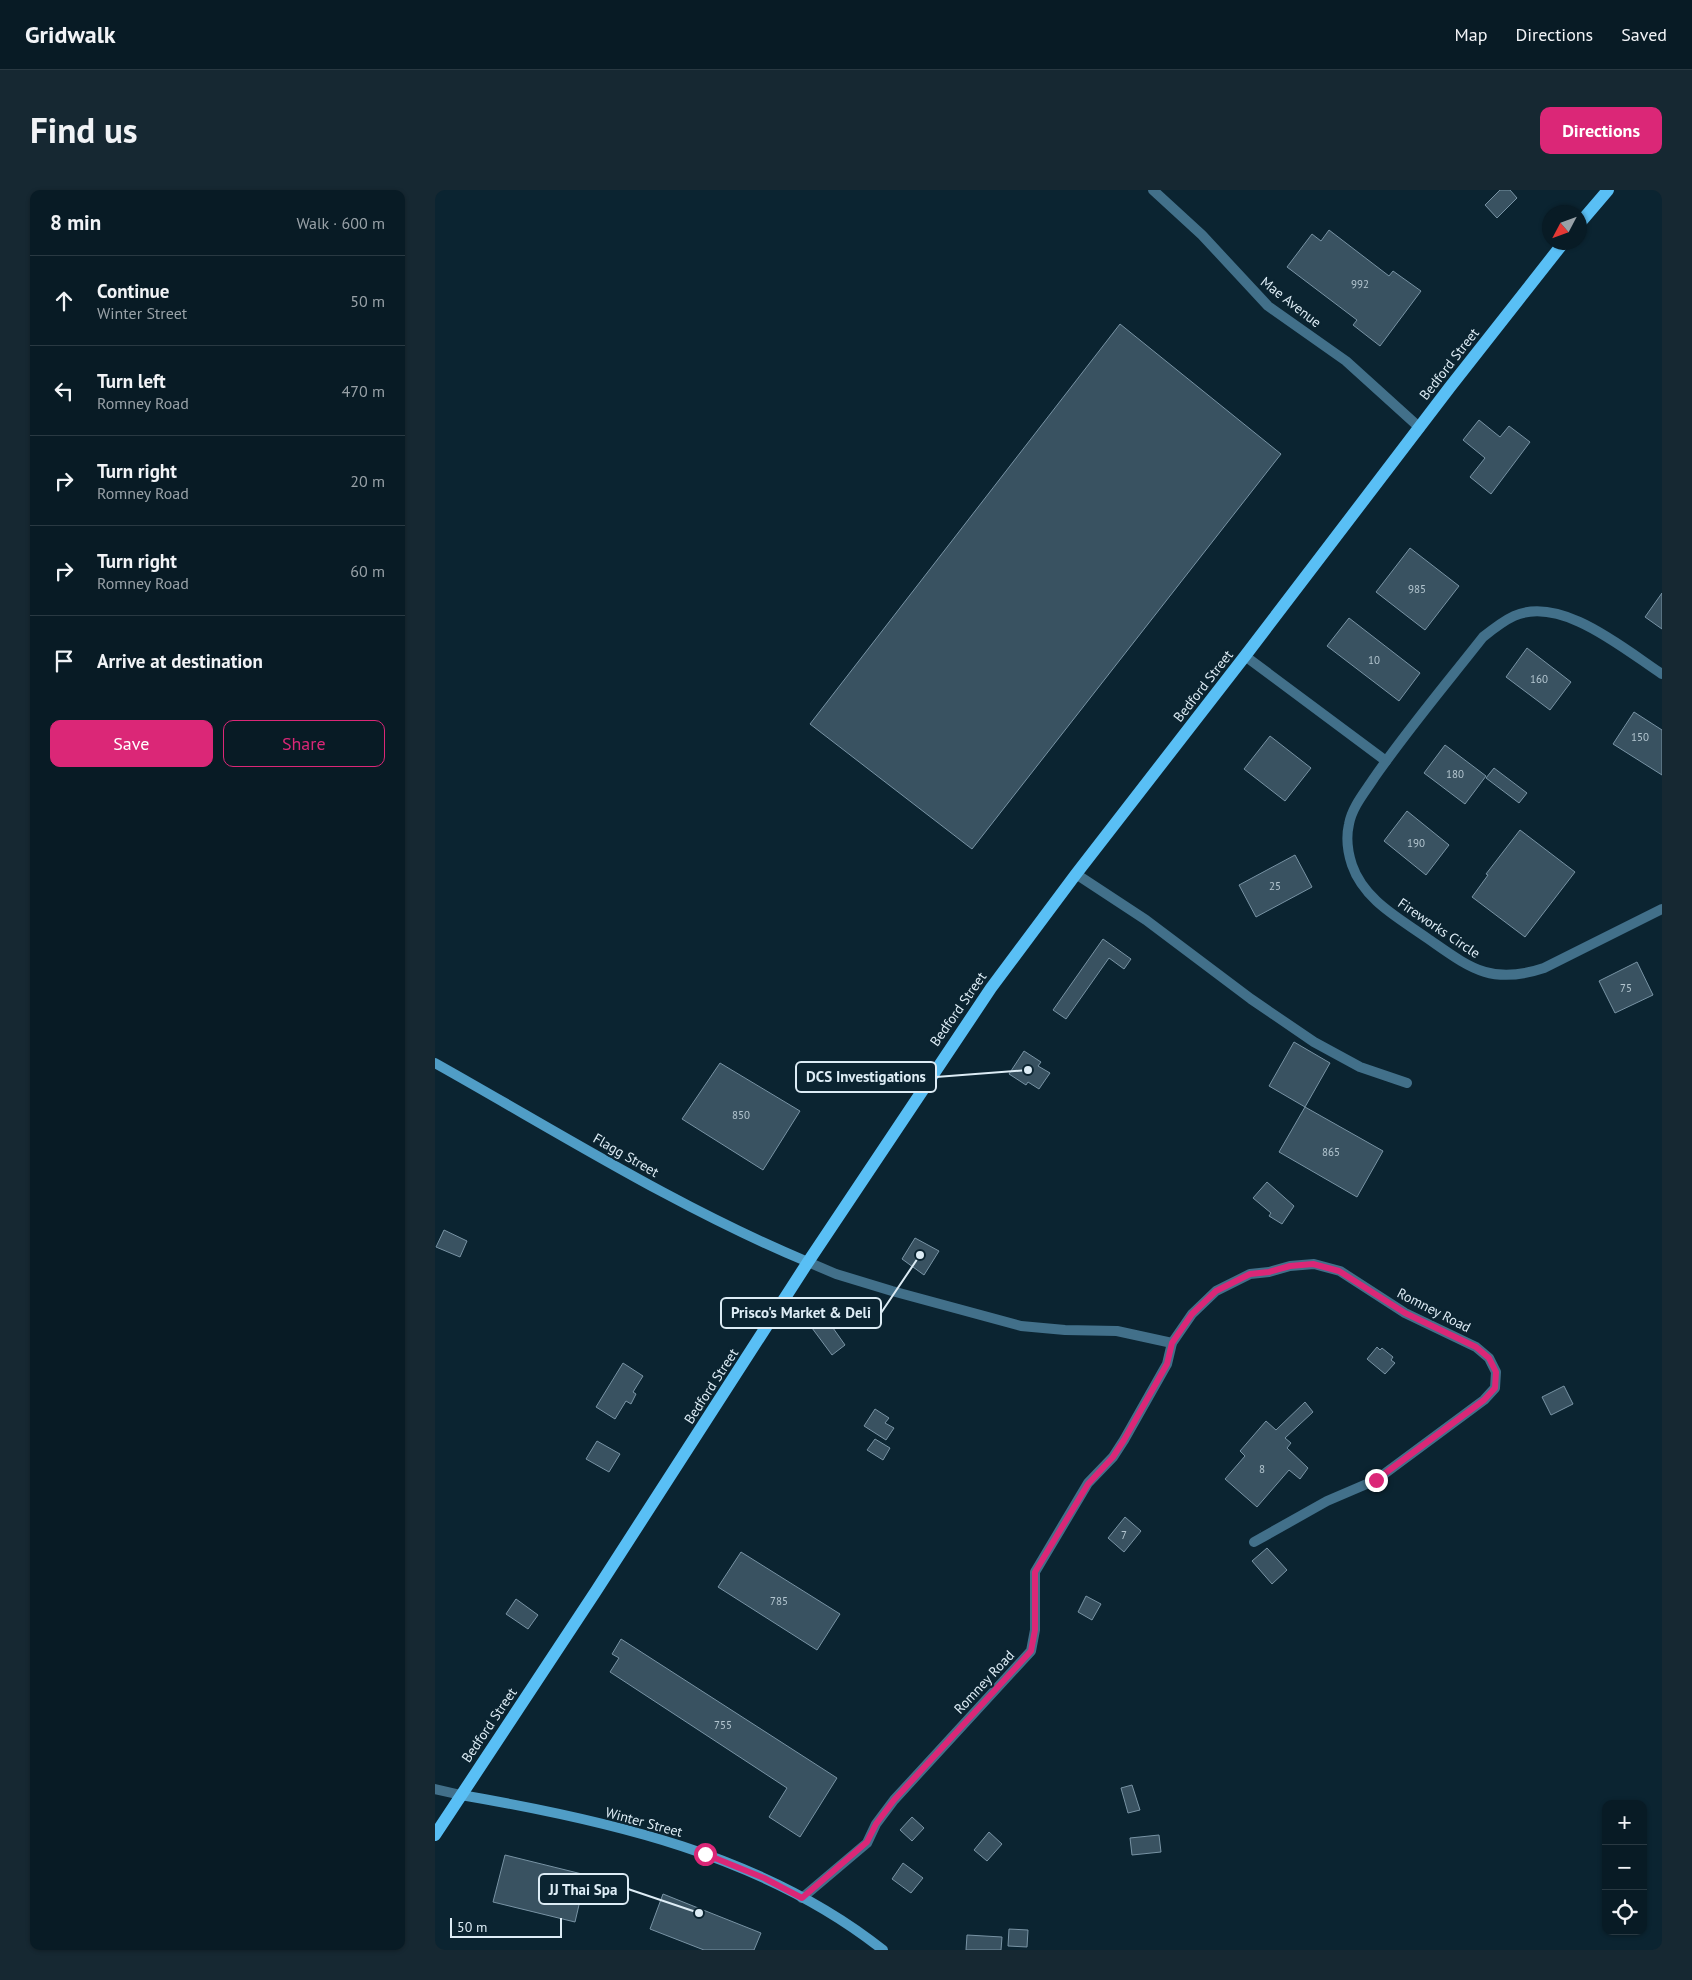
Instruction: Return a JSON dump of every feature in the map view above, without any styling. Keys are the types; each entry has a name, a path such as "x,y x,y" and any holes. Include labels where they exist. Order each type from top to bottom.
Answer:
{"main road":[{"path":"1587,215 1609,190"},
{"name":"Bedford Street","path":"435,1835 596,1591 808,1262 969,1019 1075,874 1559,250"}],"street":[{"name":"Mae Avenue","path":"1153,190 1202,235 1268,306 1346,361 1420,428"},
{"name":"Fireworks Circle","path":"1662,674 1587,625 1567,616 1547,611 1515,615 1499,624 1483,637 1386,761 1356,805 1349,824 1348,845 1352,865 1361,884 1373,898 1388,911 1460,960 1494,975 1526,974 1544,968 1662,909"},
{"path":"1245,656 1386,761"},
{"path":"1075,874 1147,920 1251,999 1314,1042 1360,1067 1407,1083"},
{"name":"Flagg Street","path":"435,1063 666,1194 770,1246 808,1262"},
{"path":"808,1262 836,1274 892,1291 1021,1326 1065,1330 1117,1331 1172,1343"},
{"name":"Romney Road","path":"802,1898 867,1842 876,1824 894,1800 1031,1651 1035,1630 1035,1572 1088,1484 1113,1457 1124,1440 1167,1364 1172,1343 1192,1314 1216,1291 1250,1274 1313,1264 1339,1271 1405,1313 1476,1347 1489,1358 1496,1372 1495,1388 1484,1400 1376,1480 1327,1501 1254,1542"},
{"name":"Winter Street","path":"435,1789 531,1808 669,1842 764,1878 847,1925 883,1950"}],"building":[{"path":"1500,190 1510,190 1517,198 1497,218 1485,205"},
{"path":"1329,230 1389,276 1393,271 1421,291 1380,346 1353,325 1357,320 1287,267 1312,234 1321,241"},
{"path":"1120,324 1281,454 972,849 810,724"},
{"path":"1479,420 1500,437 1509,426 1530,442 1491,494 1470,477 1485,458 1463,440"},
{"path":"1410,548 1459,586 1425,630 1376,592"},
{"path":"1662,593 1662,629 1645,617"},
{"path":"1349,618 1420,673 1399,701 1327,646"},
{"path":"1527,648 1571,682 1550,710 1506,677"},
{"path":"1634,712 1662,730 1662,775 1613,744"},
{"path":"1270,736 1311,768 1285,801 1244,769"},
{"path":"1445,745 1486,776 1465,804 1424,773"},
{"path":"1494,768 1527,793 1519,803 1486,778"},
{"path":"1407,811 1449,845 1426,875 1384,841"},
{"path":"1520,830 1575,872 1525,937 1472,897 1488,875 1486,874"},
{"path":"1295,855 1312,887 1256,917 1239,885"},
{"path":"1103,939 1131,959 1124,969 1109,958 1066,1019 1053,1010"},
{"path":"1637,962 1653,995 1615,1013 1599,981"},
{"path":"1294,1042 1330,1063 1305,1107 1269,1086"},
{"path":"1024,1051 1041,1062 1038,1066 1050,1073 1039,1089 1028,1082 1026,1085 1009,1074"},
{"path":"720,1063 800,1111 763,1170 682,1119"},
{"path":"1305,1107 1383,1151 1357,1197 1279,1152"},
{"path":"1267,1182 1294,1206 1282,1224 1269,1216 1271,1213 1253,1198"},
{"path":"444,1230 467,1241 460,1257 436,1247"},
{"path":"915,1238 939,1251 924,1275 902,1259"},
{"path":"826,1318 845,1345 832,1355 812,1328"},
{"path":"1377,1347 1380,1350 1382,1348 1393,1357 1391,1360 1395,1363 1385,1374 1367,1359"},
{"path":"623,1363 643,1376 633,1392 636,1394 631,1404 626,1401 615,1419 596,1407"},
{"path":"1564,1386 1573,1404 1551,1415 1542,1397"},
{"path":"1305,1402 1313,1412 1285,1438 1291,1443 1287,1448 1308,1468 1300,1479 1289,1470 1257,1507 1225,1479 1245,1456 1240,1451 1266,1421 1276,1430"},
{"path":"875,1409 889,1418 885,1423 894,1428 886,1440 864,1426"},
{"path":"875,1439 890,1448 883,1460 867,1450"},
{"path":"597,1441 620,1454 609,1472 586,1459"},
{"path":"1125,1517 1141,1531 1124,1552 1108,1538"},
{"path":"1267,1548 1287,1570 1272,1584 1252,1561"},
{"path":"741,1552 840,1614 817,1650 718,1587"},
{"path":"1086,1596 1101,1604 1092,1620 1078,1612"},
{"path":"516,1599 538,1615 528,1629 506,1614"},
{"path":"621,1639 837,1778 800,1837 769,1817 787,1788 610,1672 619,1658 612,1654"},
{"path":"1132,1785 1140,1810 1128,1813 1121,1788"},
{"path":"912,1817 924,1828 912,1841 900,1830"},
{"path":"989,1832 1002,1844 987,1861 974,1850"},
{"path":"1159,1835 1161,1852 1132,1855 1130,1838"},
{"path":"505,1855 586,1875 575,1922 493,1902"},
{"path":"903,1863 923,1878 911,1893 892,1879"},
{"path":"663,1894 761,1933 754,1950 704,1950 650,1929"},
{"path":"1009,1929 1028,1930 1027,1947 1008,1946"},
{"path":"967,1935 1002,1937 1001,1950 966,1950"}],"place":[{"name":"DCS Investigations","path":"1028,1070"},
{"name":"Prisco's Market & Deli","path":"920,1255"},
{"name":"JJ Thai Spa","path":"699,1913"}],"route":[{"path":"705,1854 764,1878 802,1898 867,1842 876,1824 894,1800 1031,1651 1035,1630 1035,1572 1088,1484 1113,1457 1124,1440 1167,1364 1172,1343 1192,1314 1216,1291 1250,1274 1269,1272 1290,1266 1313,1264 1339,1271 1405,1313 1476,1347 1489,1358 1496,1372 1495,1388 1484,1400 1376,1480"}]}
